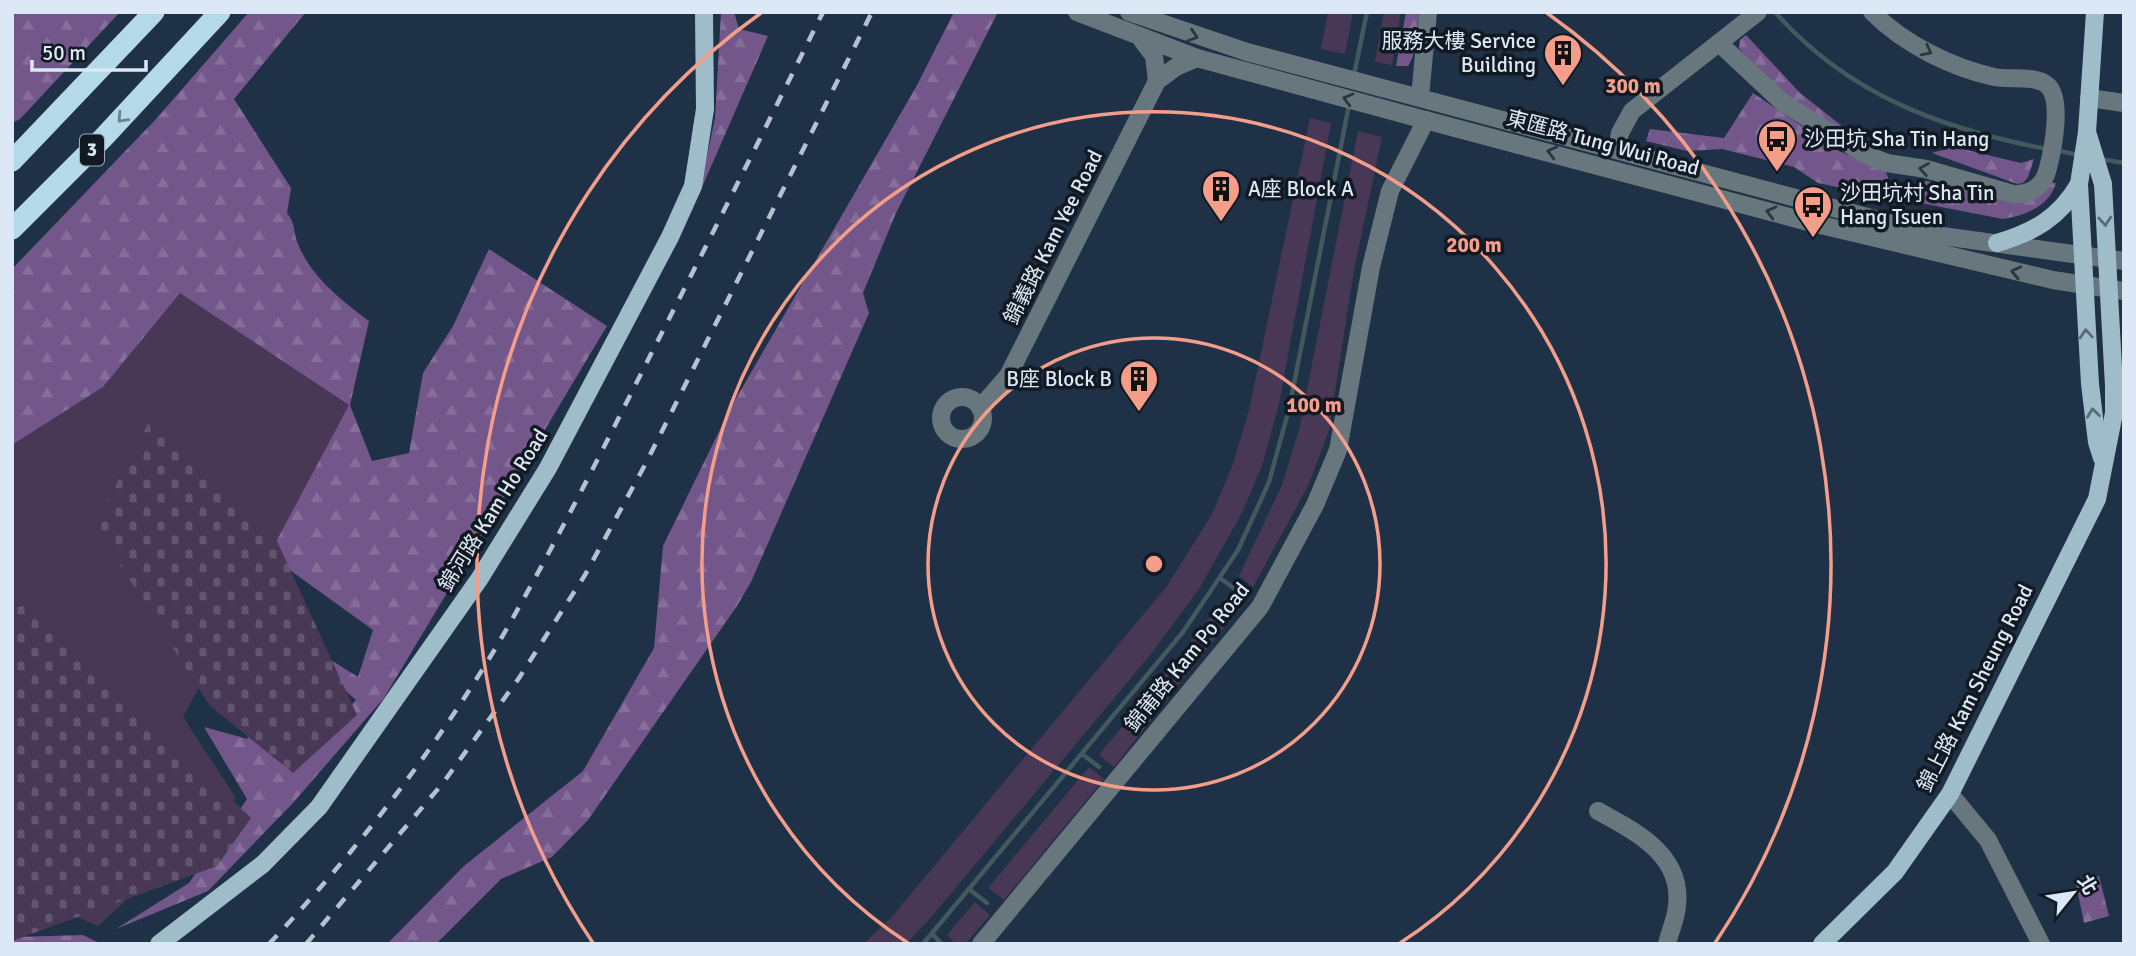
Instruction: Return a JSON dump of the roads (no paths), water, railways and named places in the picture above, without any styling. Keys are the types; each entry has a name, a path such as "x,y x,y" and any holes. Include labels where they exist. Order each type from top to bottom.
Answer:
{"highway":[{"name":"3","path":"12,161 154,12"},
{"name":"3","path":"12,229 103,138 220,12"}],"main road":[{"name":"錦河路 Kam Ho Road","path":"159,944 263,864 319,807 480,578 548,468 670,237 693,186 705,109 704,12"},
{"name":"錦上路 Kam Sheung Road","path":"2095,12 2088,126 2079,184 2091,396 2097,442 2104,462"},
{"name":"錦上路 Kam Sheung Road","path":"1822,944 1895,872 1950,794 2098,499 2104,462 2119,412 2117,290 2116,260 2103,184 2088,126"},
{"path":"1997,243 2032,232 2045,224 2068,203 2079,184"}],"street":[{"name":"東匯路 Tung Wui Road","path":"1077,12 1142,40 1282,82 1808,222 1993,267 2117,290"},
{"name":"東匯路 Tung Wui Road","path":"1129,12 1222,45 1935,235 2116,260"},
{"path":"1420,97 1428,12"},
{"path":"1617,149 1620,134 1632,111 1758,12"},
{"path":"1720,43 1745,70 1801,117 1846,145 1887,163 1926,169 2025,194 2041,184 2048,168 2056,118 2054,93 2040,80 1996,77 1949,62 1910,43 1871,12"},
{"path":"1142,40 1154,56 1157,81 1176,67 1196,58"},
{"name":"錦義路 Kam Yee Road","path":"980,408 1009,376 1157,81"},
{"path":"2089,98 2124,103"},
{"name":"錦莆路 Kam Po Road","path":"981,944 1260,607 1315,505 1338,450 1371,267 1390,191 1420,118"},
{"path":"1950,794 1988,840 2041,944"},
{"path":"1598,811 1643,836 1674,871 1677,909 1667,944"}],"waterway":[{"path":"1354,75 1367,12"},
{"path":"1775,12 1803,41 1865,87 1934,119 1970,131 2047,149"},
{"path":"923,944 1183,632 1238,550 1269,482 1289,409 1349,105"},
{"path":"2056,150 2078,155"},
{"path":"2101,159 2124,163"},
{"path":"1220,578 1235,589"},
{"path":"1082,754 1099,767"},
{"path":"970,890 987,903"},
{"path":"933,935 942,944"}],"railway":[{"path":"269,944 331,875 390,802 445,727 495,649 594,466 823,12"},
{"path":"306,944 443,783 519,678 585,575 646,463 872,12"}],"place":[{"name":"服務大樓 Service Building","path":"1563,87"},
{"name":"沙田坑 Sha Tin Hang","path":"1777,173"},
{"name":"A座 Block A","path":"1221,223"},
{"name":"沙田坑村 Sha Tin Hang Tsuen","path":"1813,239"},
{"name":"B座 Block B","path":"1139,413"}]}
